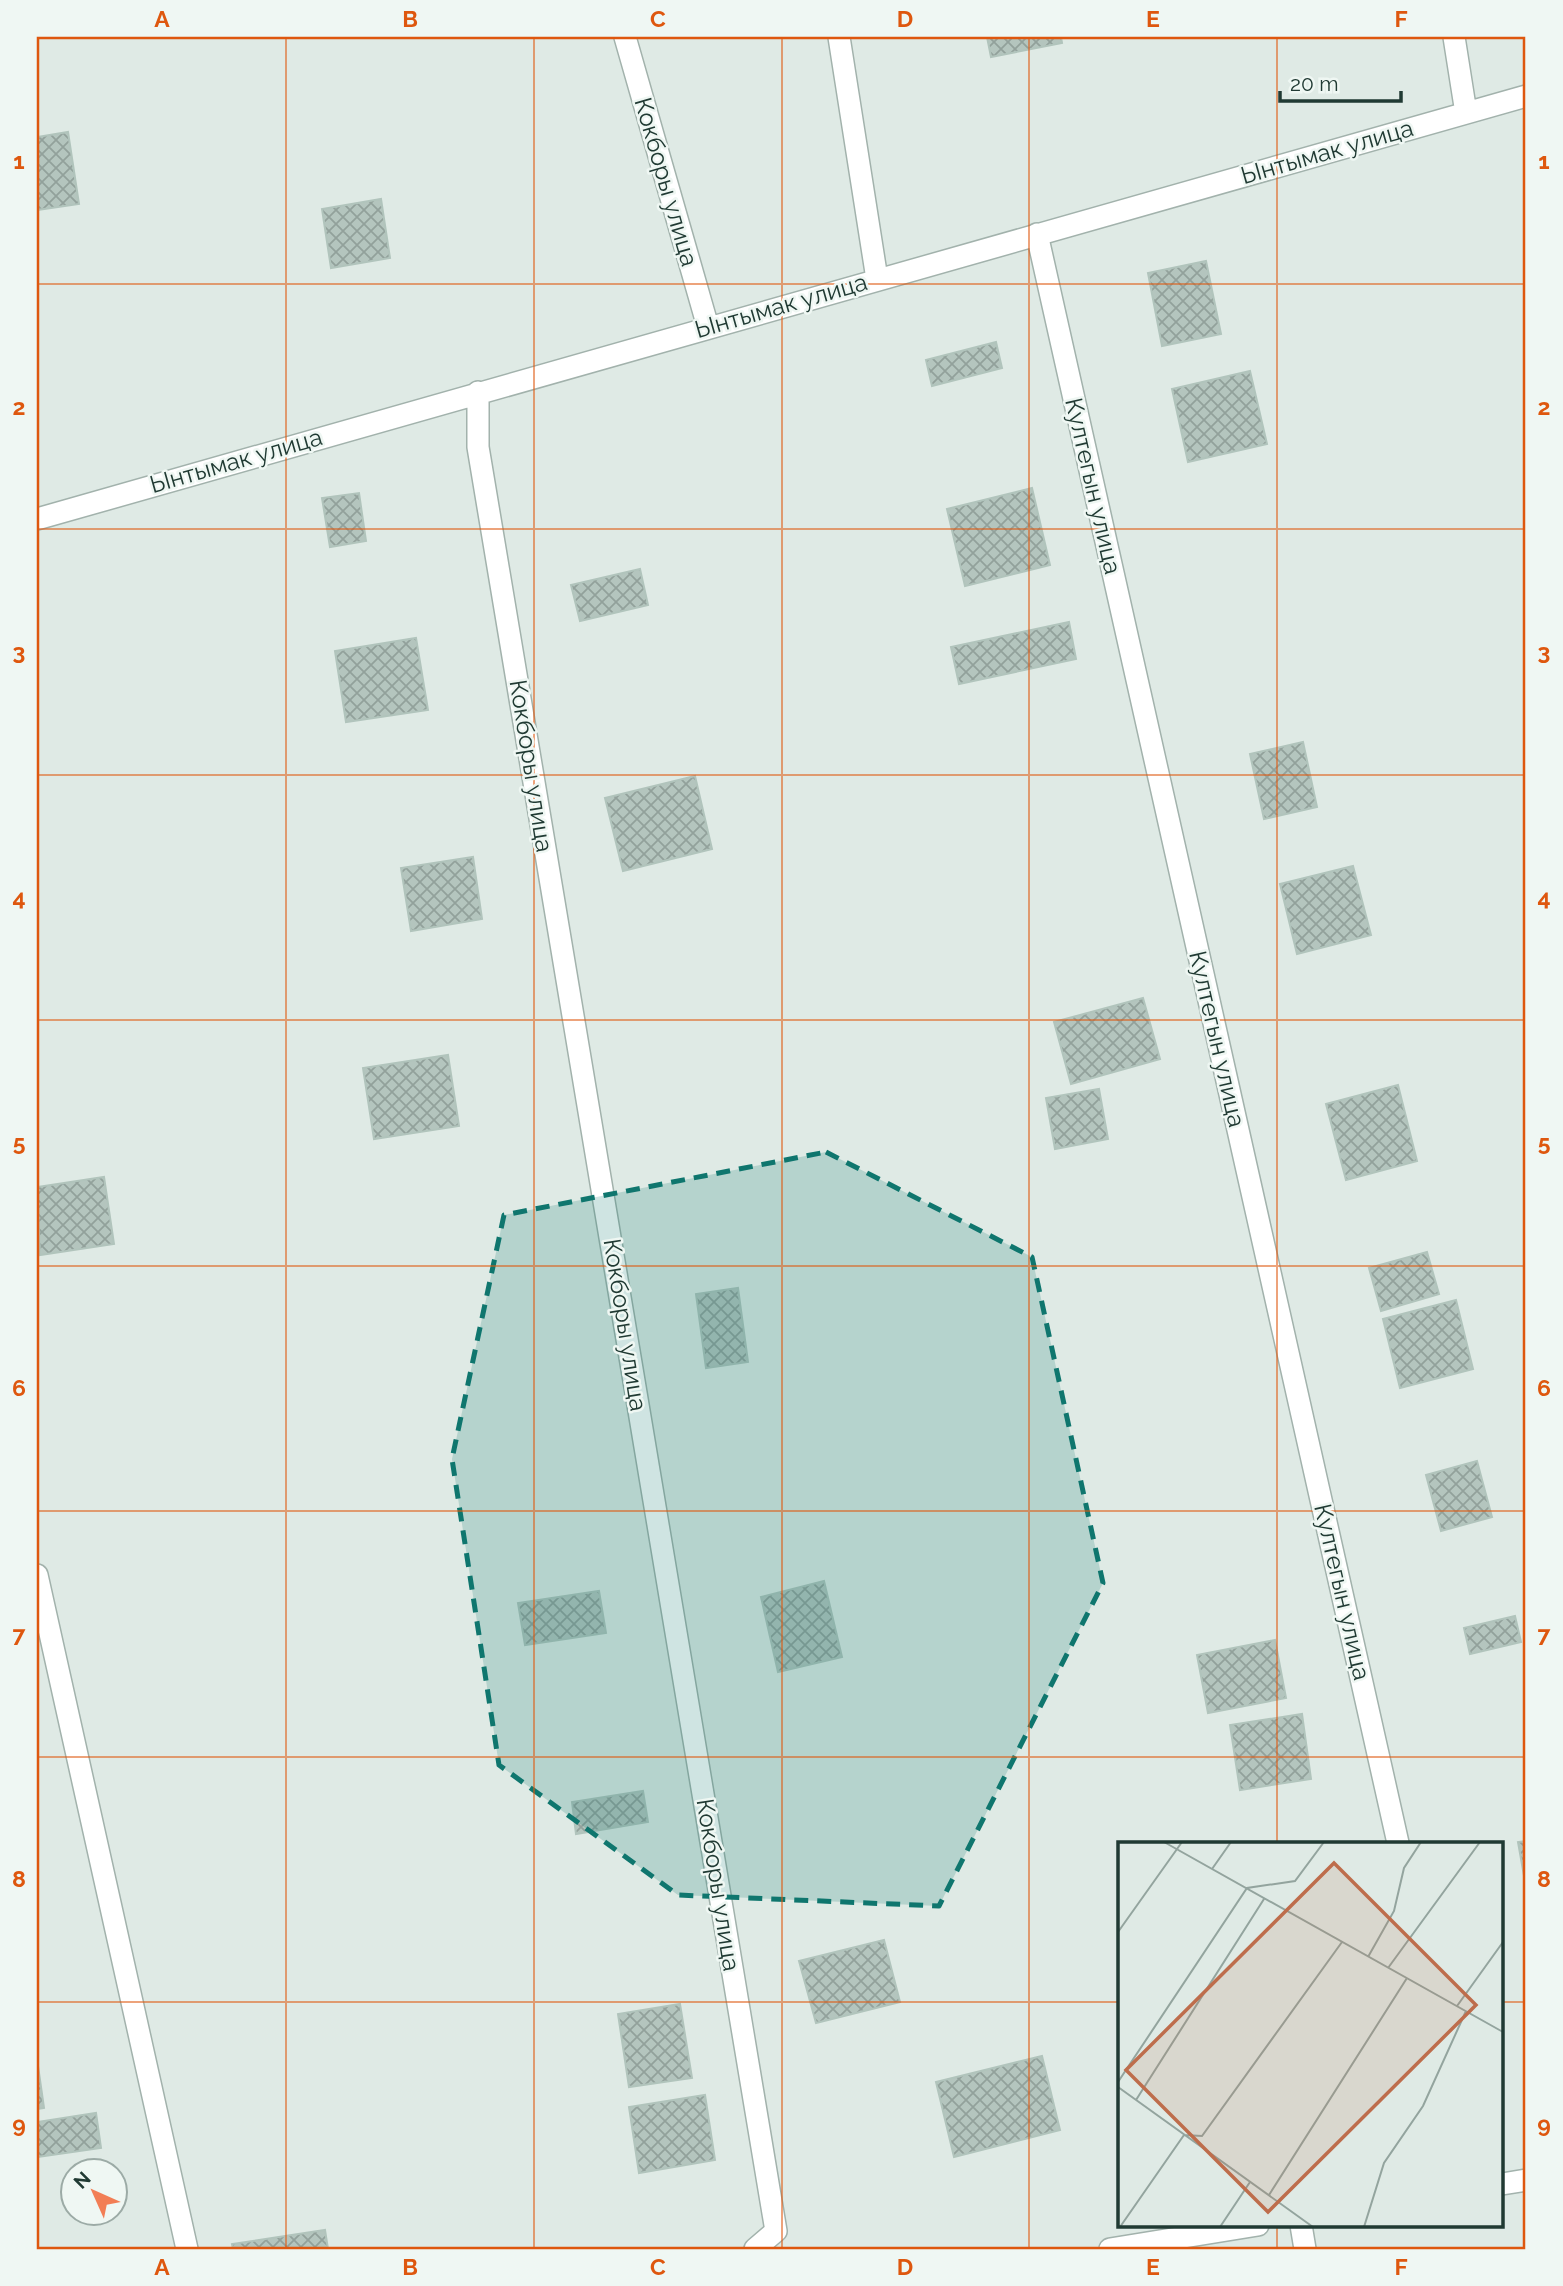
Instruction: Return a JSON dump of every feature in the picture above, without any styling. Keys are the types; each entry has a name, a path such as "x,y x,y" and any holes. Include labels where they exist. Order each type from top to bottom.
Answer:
{"street":[{"name":"Кокборы улица","path":"625,37 708,327"},
{"path":"839,37 877,279"},
{"path":"1454,37 1466,113"},
{"name":"Ынтымак улица","path":"37,519 478,391 1526,96"},
{"name":"Култегын улица","path":"1037,234 1398,1842"},
{"name":"Кокборы улица","path":"478,391 478,447 776,2231 755,2249"},
{"path":"37,1574 187,2249"},
{"path":"1504,2185 1526,2180"},
{"path":"1110,2249 1252,2226"},
{"path":"1301,2226 1306,2249"}],"highlighted area":[{"path":"826,1152 1032,1257 1103,1583 939,1906 678,1895 499,1765 452,1459 504,1215"}],"building":[{"path":"987,37 1061,37 1062,43 991,57"},
{"path":"68,132 79,204 37,210 37,137"},
{"path":"381,199 390,258 331,268 322,209"},
{"path":"1206,261 1221,334 1162,346 1148,273"},
{"path":"996,342 1002,368 932,386 926,360"},
{"path":"1250,371 1267,444 1188,462 1172,389"},
{"path":"1032,488 1050,565 965,586 947,509"},
{"path":"359,493 366,541 330,547 322,498"},
{"path":"640,569 648,605 580,621 571,585"},
{"path":"1069,622 1076,659 959,684 951,647"},
{"path":"416,638 428,710 346,722 335,651"},
{"path":"1303,742 1317,807 1264,819 1250,754"},
{"path":"695,776 712,849 623,871 605,798"},
{"path":"473,857 482,919 411,931 401,868"},
{"path":"1353,866 1371,935 1297,954 1280,884"},
{"path":"1143,998 1160,1059 1071,1084 1054,1022"},
{"path":"448,1055 459,1126 374,1139 363,1068"},
{"path":"1398,1085 1417,1161 1346,1180 1326,1104"},
{"path":"1099,1089 1108,1139 1055,1149 1046,1098"},
{"path":"104,1177 114,1244 40,1255 37,1187"},
{"path":"1427,1252 1439,1294 1381,1311 1369,1268"},
{"path":"738,1288 748,1362 706,1368 696,1294"},
{"path":"1456,1300 1473,1369 1400,1388 1383,1319"},
{"path":"1477,1461 1492,1517 1441,1531 1426,1475"},
{"path":"824,1581 842,1657 778,1672 761,1597"},
{"path":"599,1591 606,1633 525,1645 518,1603"},
{"path":"1515,1616 1521,1642 1470,1654 1464,1628"},
{"path":"1275,1640 1286,1698 1208,1713 1197,1655"},
{"path":"1302,1714 1311,1779 1240,1790 1230,1725"},
{"path":"643,1791 648,1822 576,1834 572,1802"},
{"path":"1526,1841 1526,1887 1518,1842"},
{"path":"884,1940 900,2002 816,2023 799,1961"},
{"path":"680,2004 692,2078 629,2087 618,2014"},
{"path":"1042,2056 1060,2130 954,2157 936,2082"},
{"path":"37,2059 44,2108 37,2109"},
{"path":"705,2095 715,2160 639,2173 629,2107"},
{"path":"96,2113 101,2148 37,2157 37,2122"},
{"path":"325,2230 328,2249 233,2249 232,2244"}]}
